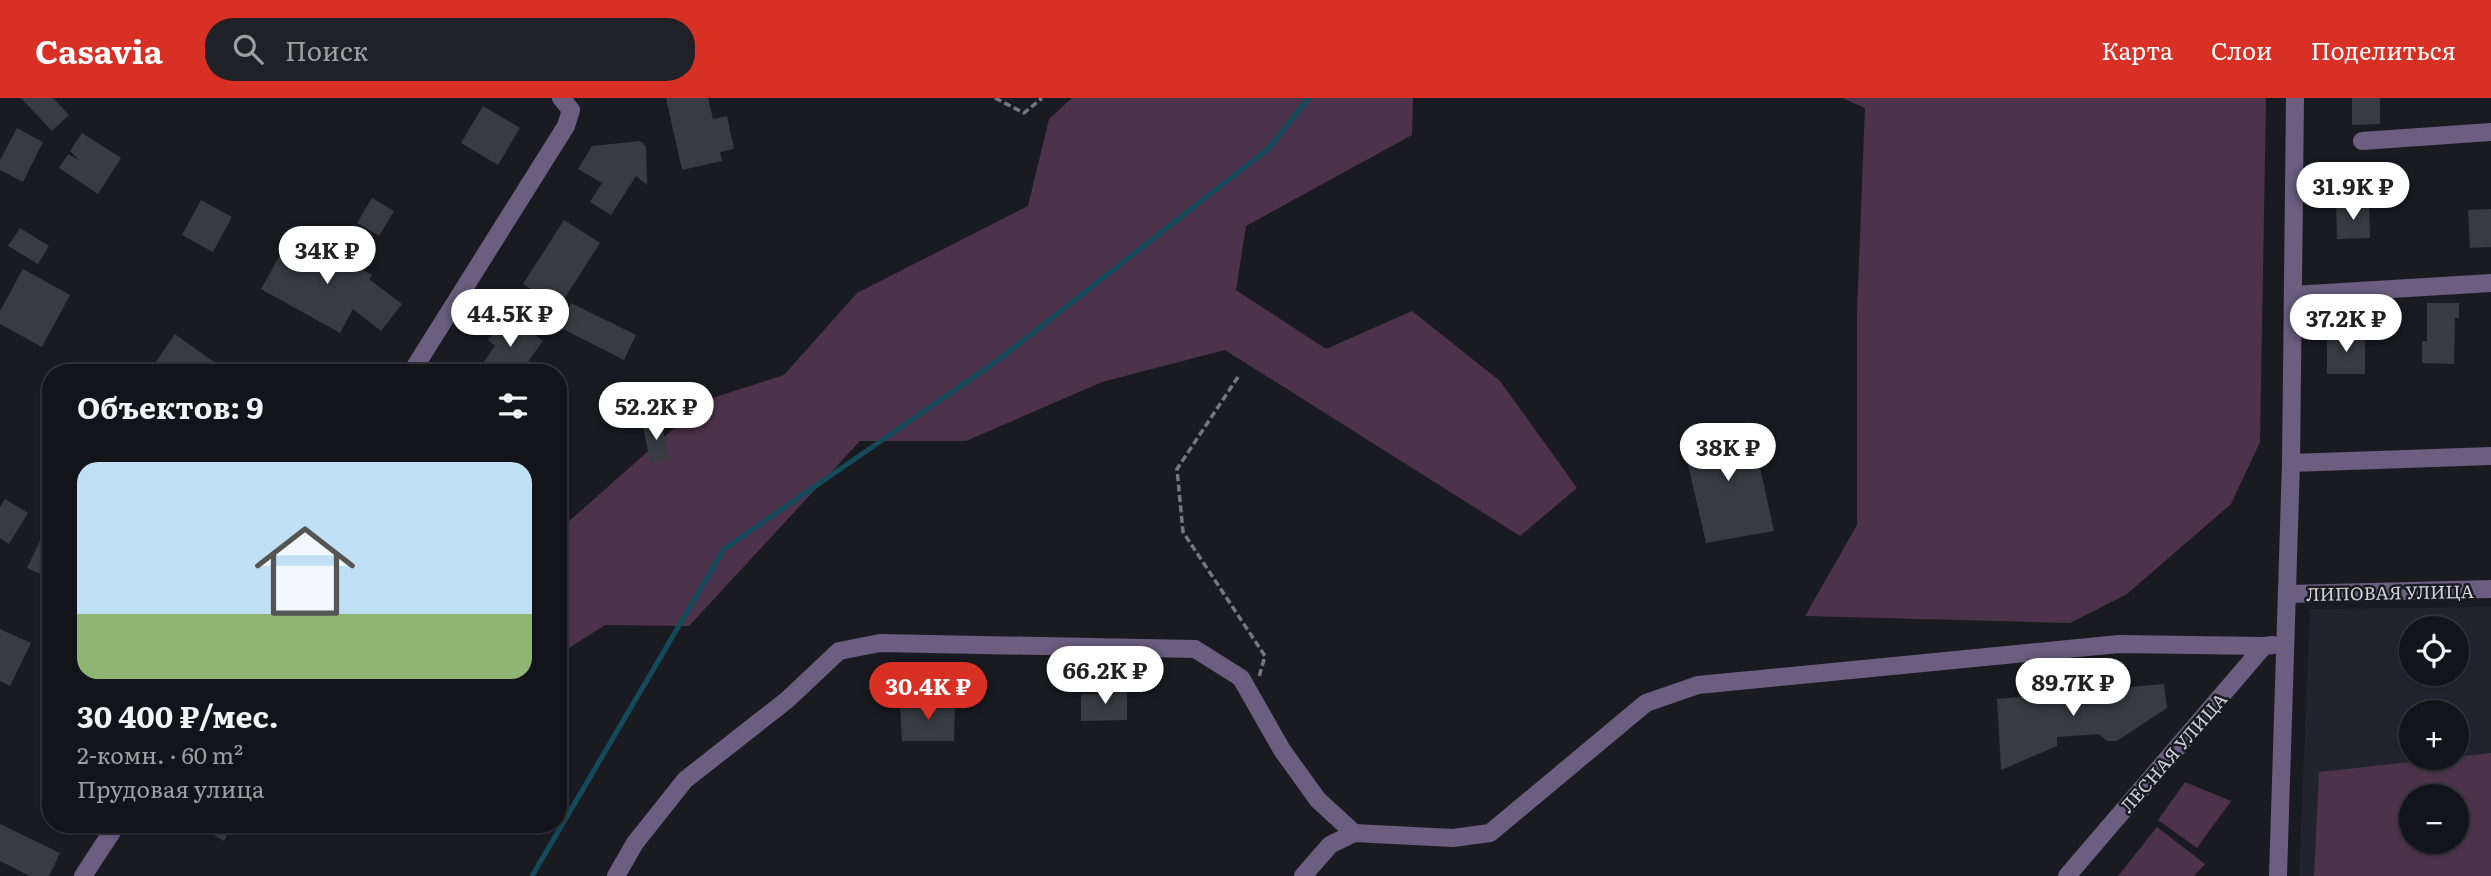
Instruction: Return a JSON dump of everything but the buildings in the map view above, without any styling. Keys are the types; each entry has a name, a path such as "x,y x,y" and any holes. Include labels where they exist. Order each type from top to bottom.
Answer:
{"street":[{"path":"417,364 566,126 571,110 561,98"},
{"path":"2278,876 2291,463 2295,98"},
{"path":"2362,141 2491,132"},
{"path":"2293,295 2491,283"},
{"path":"2291,463 2491,456"},
{"name":"ЛИПОВАЯ УЛИЦА","path":"2288,594 2491,589"},
{"path":"616,876 635,844 685,780 787,700 839,651 880,643 1195,649 1241,678 1282,750 1318,800 1354,833"},
{"path":"1303,876 1330,845 1354,833 1453,838 1490,833 1646,703 1698,685 2119,644 2264,646 2286,643"},
{"name":"ЛЕСНАЯ УЛИЦА","path":"2067,876 2264,646"},
{"path":"83,876 111,833"}],"path":[{"path":"995,98 1024,113 1042,98"},
{"path":"1238,377 1177,469 1183,532 1265,656 1253,699"}],"shaded area":[{"path":"1072,98 1413,98 1412,135 1246,226 1236,290 1326,349 1412,311 1500,381 1577,488 1520,536 1225,350 1102,382 966,441 860,441 689,626 605,625 567,649 567,523 706,400 784,375 857,293 1028,206 1049,119"},
{"path":"1842,98 2266,98 2260,442 2231,504 2127,594 2070,623 1805,616 1857,525 1857,311 1865,108"},
{"path":"2491,607 2491,876 2299,876 2310,609"},
{"path":"2491,753 2491,876 2314,876 2319,772 2399,763 2399,770 2469,770 2469,755"},
{"path":"2185,782 2231,801 2197,848 2158,820"},
{"path":"2157,827 2205,864 2194,876 2118,876"}],"waterway":[{"path":"567,816 724,549 997,361 1269,148 1309,98"},
{"path":"532,876 557,833"}]}
